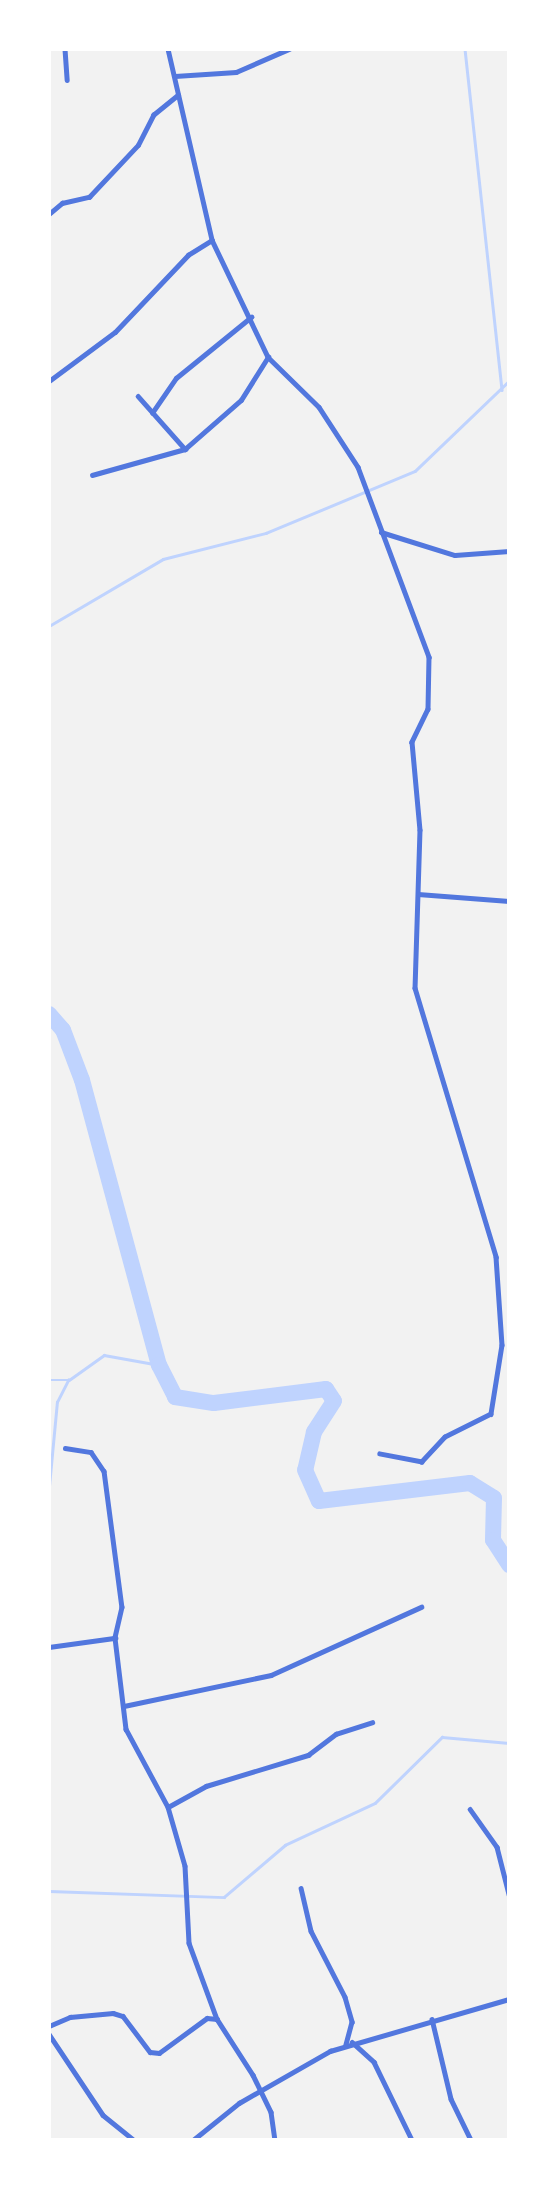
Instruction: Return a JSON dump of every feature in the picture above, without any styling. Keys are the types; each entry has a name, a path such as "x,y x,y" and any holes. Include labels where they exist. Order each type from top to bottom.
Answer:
{"street":[{"path":"65,49 67,80"},
{"path":"168,49 212,240 268,357 342,440 429,657 428,709 412,742 418,894 415,988 496,1257 502,1345 492,1413 445,1437 422,1462 380,1454"},
{"path":"175,76 236,72 289,49"},
{"path":"49,214 62,203 89,197 138,145 153,115 178,94"},
{"path":"49,381 115,332 188,255 212,240"},
{"path":"152,413 176,378 251,317"},
{"path":"92,475 185,449 241,400 268,357"},
{"path":"138,396 185,449"},
{"path":"381,532 455,555 509,551"},
{"path":"418,894 509,901"},
{"path":"65,1448 91,1452 104,1471 122,1607 115,1638 132,1745 168,1807 190,1900 189,1943 217,2019 260,2092 275,2140"},
{"path":"124,1706 271,1675 421,1607"},
{"path":"49,1647 115,1638"},
{"path":"168,1807 206,1786 308,1755 336,1734 372,1722"},
{"path":"470,1809 497,1847 509,1894"},
{"path":"301,1888 312,1931 349,2010 345,2044"},
{"path":"193,2140 260,2092 345,2044 431,2018 509,1999"},
{"path":"49,2026 70,2017 113,2013 123,2016 150,2052 159,2053 207,2018 217,2019"},
{"path":"431,2018 438,2026 450,2099 471,2140"},
{"path":"49,2034 103,2115 134,2140"},
{"path":"351,2042 374,2062 412,2140"}],"waterway":[{"path":"465,49 502,390"},
{"path":"49,626 163,559 266,533 415,471 509,381"},
{"path":"49,1014 63,1030 82,1080 159,1365 175,1397 214,1403 326,1389 334,1401 314,1432 305,1470 319,1501 470,1483 494,1498 493,1540 509,1565"},
{"path":"49,1380 69,1380 104,1355 159,1365"},
{"path":"49,1486 57,1402 68,1380"},
{"path":"49,1891 224,1897 285,1845 375,1803 442,1737 509,1743"}]}
